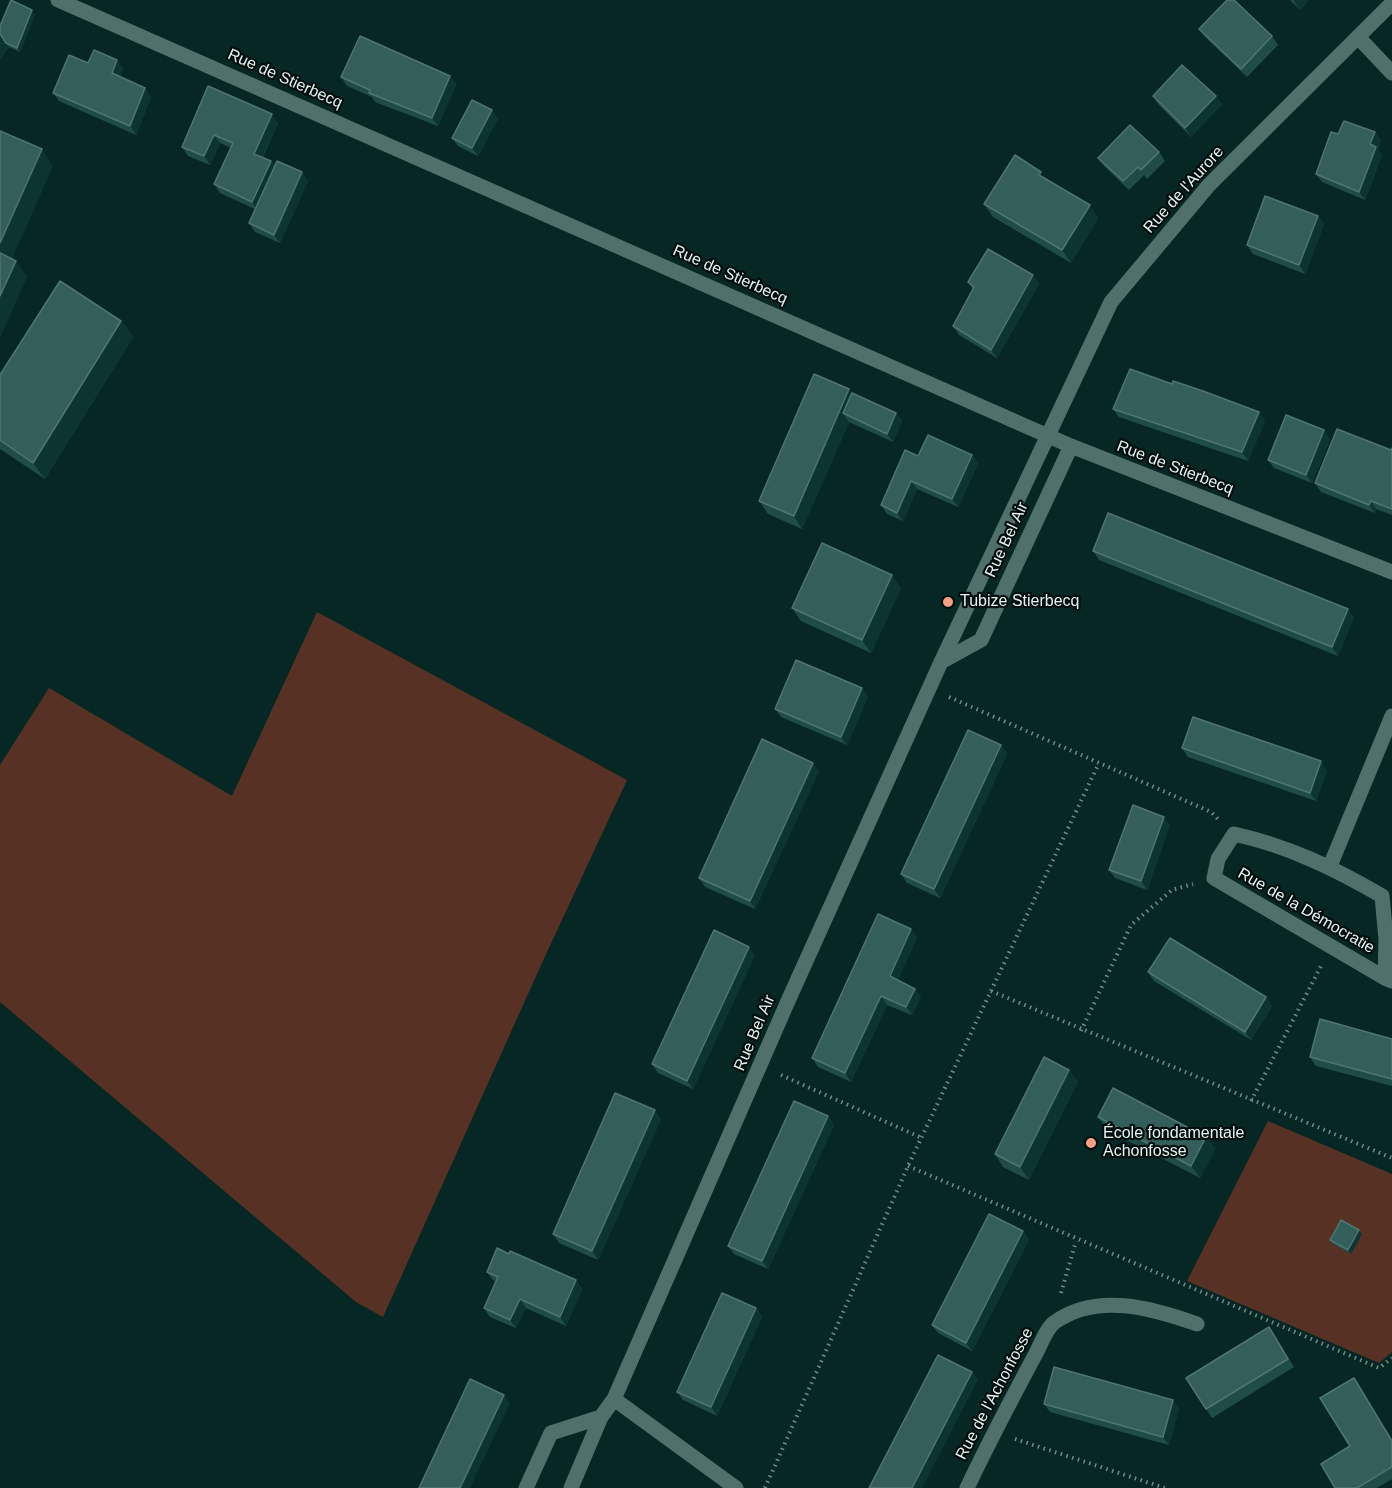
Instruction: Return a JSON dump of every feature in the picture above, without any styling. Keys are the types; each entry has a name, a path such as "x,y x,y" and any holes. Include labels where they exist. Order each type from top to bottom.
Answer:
{"street":[{"name":"Rue de Stierbecq","path":"58,0 1071,446 1392,572"},
{"name":"Rue de l'Aurore","path":"1049,436 1111,302 1209,185 1392,3"},
{"path":"1358,38 1392,73"},
{"name":"Rue Bel Air","path":"571,1488 601,1417 614,1399 941,662 1049,436"},
{"name":"Rue Bel Air","path":"941,662 981,640 1071,446"},
{"path":"1330,866 1392,716"},
{"name":"Rue de la Démocratie","path":"1234,834 1273,842 1330,866 1382,896 1388,980 1332,945 1214,878 1218,859 1234,834"},
{"name":"Rue de l'Achonfosse","path":"967,1488 994,1432 1053,1323 1079,1310 1116,1304 1167,1313 1197,1324"},
{"path":"614,1399 736,1488"},
{"path":"526,1488 551,1433 601,1417"}],"path":[{"path":"930,688 1098,765 1211,812 1234,834"},
{"path":"765,1488 908,1167 1098,765"},
{"path":"1081,1031 1131,925 1172,890 1214,878"},
{"path":"1251,1101 1332,945"},
{"path":"991,991 1081,1031 1392,1158"},
{"path":"761,1066 922,1138"},
{"path":"908,1167 1076,1241 1379,1368 1392,1358"},
{"path":"1053,1323 1076,1241"},
{"path":"994,1432 1166,1488"}],"shaded area":[{"path":"317,612 627,780 383,1317 356,1302 0,1002 0,765 49,688 232,796"},
{"path":"1268,1121 1392,1174 1392,1352 1379,1363 1187,1281"}],"building":[{"path":"11,0 32,10 17,48 6,43 0,34 0,26"},
{"path":"1227,0 1234,0 1272,36 1241,69 1199,29"},
{"path":"360,36 450,76 432,118 369,93 370,90 341,77"},
{"path":"94,50 117,60 112,73 145,88 130,126 53,93 69,55 88,63"},
{"path":"1182,65 1216,96 1185,128 1153,96"},
{"path":"208,86 272,114 254,154 271,161 252,202 214,184 233,143 214,135 204,156 182,147"},
{"path":"472,100 492,110 472,148 452,138"},
{"path":"1344,121 1375,132 1370,144 1376,147 1359,192 1316,174 1331,132 1338,134"},
{"path":"1130,125 1159,152 1141,170 1138,167 1123,181 1098,158"},
{"path":"0,131 42,149 0,243"},
{"path":"1015,155 1041,172 1039,175 1090,205 1062,250 984,204"},
{"path":"277,161 302,172 274,235 249,223"},
{"path":"1265,196 1318,216 1299,265 1247,245"},
{"path":"988,249 1033,275 991,350 953,326 974,287 968,282"},
{"path":"0,253 16,261 0,296"},
{"path":"60,281 121,321 33,463 0,440 0,375"},
{"path":"1130,369 1172,384 1173,381 1203,391 1259,412 1242,452 1113,409"},
{"path":"814,374 849,389 794,516 759,501"},
{"path":"852,393 896,413 887,434 843,413"},
{"path":"1286,415 1324,430 1306,475 1268,460"},
{"path":"1337,429 1391,450 1392,448 1392,509 1371,501 1369,505 1315,483"},
{"path":"928,435 972,455 952,499 911,481 897,513 881,505 905,450 918,456"},
{"path":"1108,513 1348,609 1332,647 1093,551"},
{"path":"822,543 892,575 862,640 792,608"},
{"path":"796,660 862,688 841,737 775,709"},
{"path":"1193,717 1321,761 1310,793 1182,748"},
{"path":"968,730 1001,745 934,889 901,874"},
{"path":"762,739 813,763 750,901 699,878"},
{"path":"1133,805 1164,817 1141,881 1109,870"},
{"path":"878,914 911,929 890,976 915,989 906,1007 881,996 845,1073 812,1058"},
{"path":"714,930 749,947 687,1081 652,1064"},
{"path":"1170,938 1266,997 1245,1032 1148,972"},
{"path":"1320,1019 1392,1039 1392,1079 1310,1057"},
{"path":"1044,1057 1069,1070 1020,1167 995,1154"},
{"path":"1113,1088 1206,1137 1191,1166 1098,1117"},
{"path":"615,1093 655,1110 592,1251 553,1234"},
{"path":"794,1101 828,1116 762,1261 728,1246"},
{"path":"989,1214 1023,1231 966,1343 932,1325"},
{"path":"1341,1220 1359,1230 1348,1250 1330,1240"},
{"path":"497,1248 509,1254 510,1251 576,1280 560,1317 520,1299 510,1320 484,1308 498,1277 487,1272"},
{"path":"722,1293 756,1308 711,1407 677,1392"},
{"path":"1269,1327 1288,1359 1206,1409 1186,1378"},
{"path":"938,1355 972,1372 912,1488 869,1488"},
{"path":"1054,1367 1173,1400 1163,1437 1044,1404"},
{"path":"1354,1378 1392,1441 1392,1467 1357,1488 1335,1488 1321,1464 1350,1446 1320,1398"},
{"path":"470,1379 504,1395 460,1488 419,1488"}],"place":[{"name":"Tubize Stierbecq","path":"948,602"},
{"name":"École fondamentale Achonfosse","path":"1091,1143"}]}
